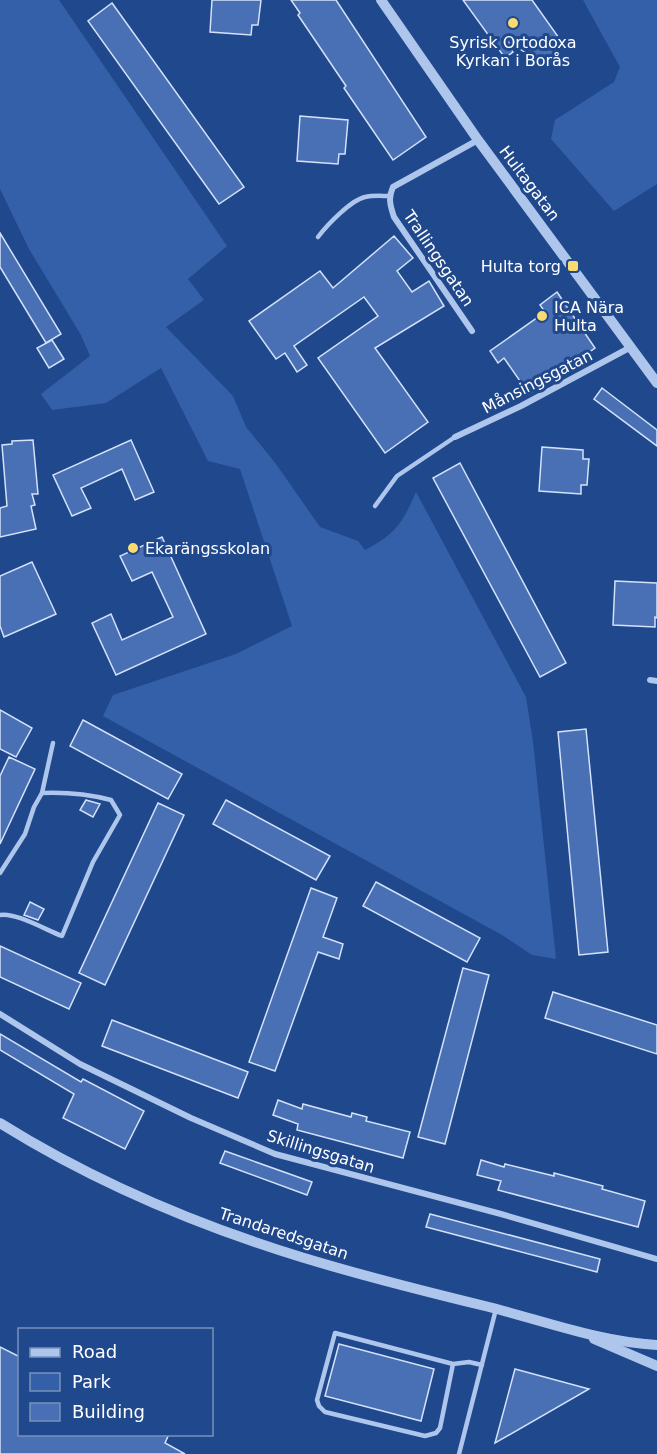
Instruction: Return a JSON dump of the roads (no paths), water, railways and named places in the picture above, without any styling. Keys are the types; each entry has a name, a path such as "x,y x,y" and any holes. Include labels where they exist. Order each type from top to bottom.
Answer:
{"street":[{"name":"Hultagatan","path":"381,0 478,140 657,383"},
{"name":"Trallingsgatan","path":"472,332 394,217 389,205 393,187 478,140"},
{"name":"Månsingsgatan","path":"455,437 522,406 631,347"},
{"name":"Skillingsgatan","path":"0,1014 80,1064 191,1118 275,1154 501,1214 657,1259"},
{"name":"Trandaredsgatan","path":"0,1123 80,1167 143,1198 233,1234 301,1257 574,1331 643,1345 657,1345"},
{"name":"Trandaredsgatan","path":"574,1331 657,1365"}],"lane":[{"path":"318,237 325,228 364,197 390,196"},
{"path":"375,506 397,476 455,437"},
{"path":"0,873 25,834 34,807 42,793 53,743"},
{"path":"0,915 17,917 62,936 93,862 120,815 111,800 63,792 42,793"},
{"path":"459,1454 496,1309"},
{"path":"453,1364 440,1428 436,1433 425,1436 325,1412 318,1406 317,1400 335,1333 453,1364 469,1362 482,1365"}],"place":[{"name":"Syrisk Ortodoxa Kyrkan i Borås","path":"513,23"},
{"name":"Hulta torg","path":"573,266"},
{"name":"ICA Nära Hulta","path":"542,316"},
{"name":"Ekarängsskolan","path":"133,548"}]}
